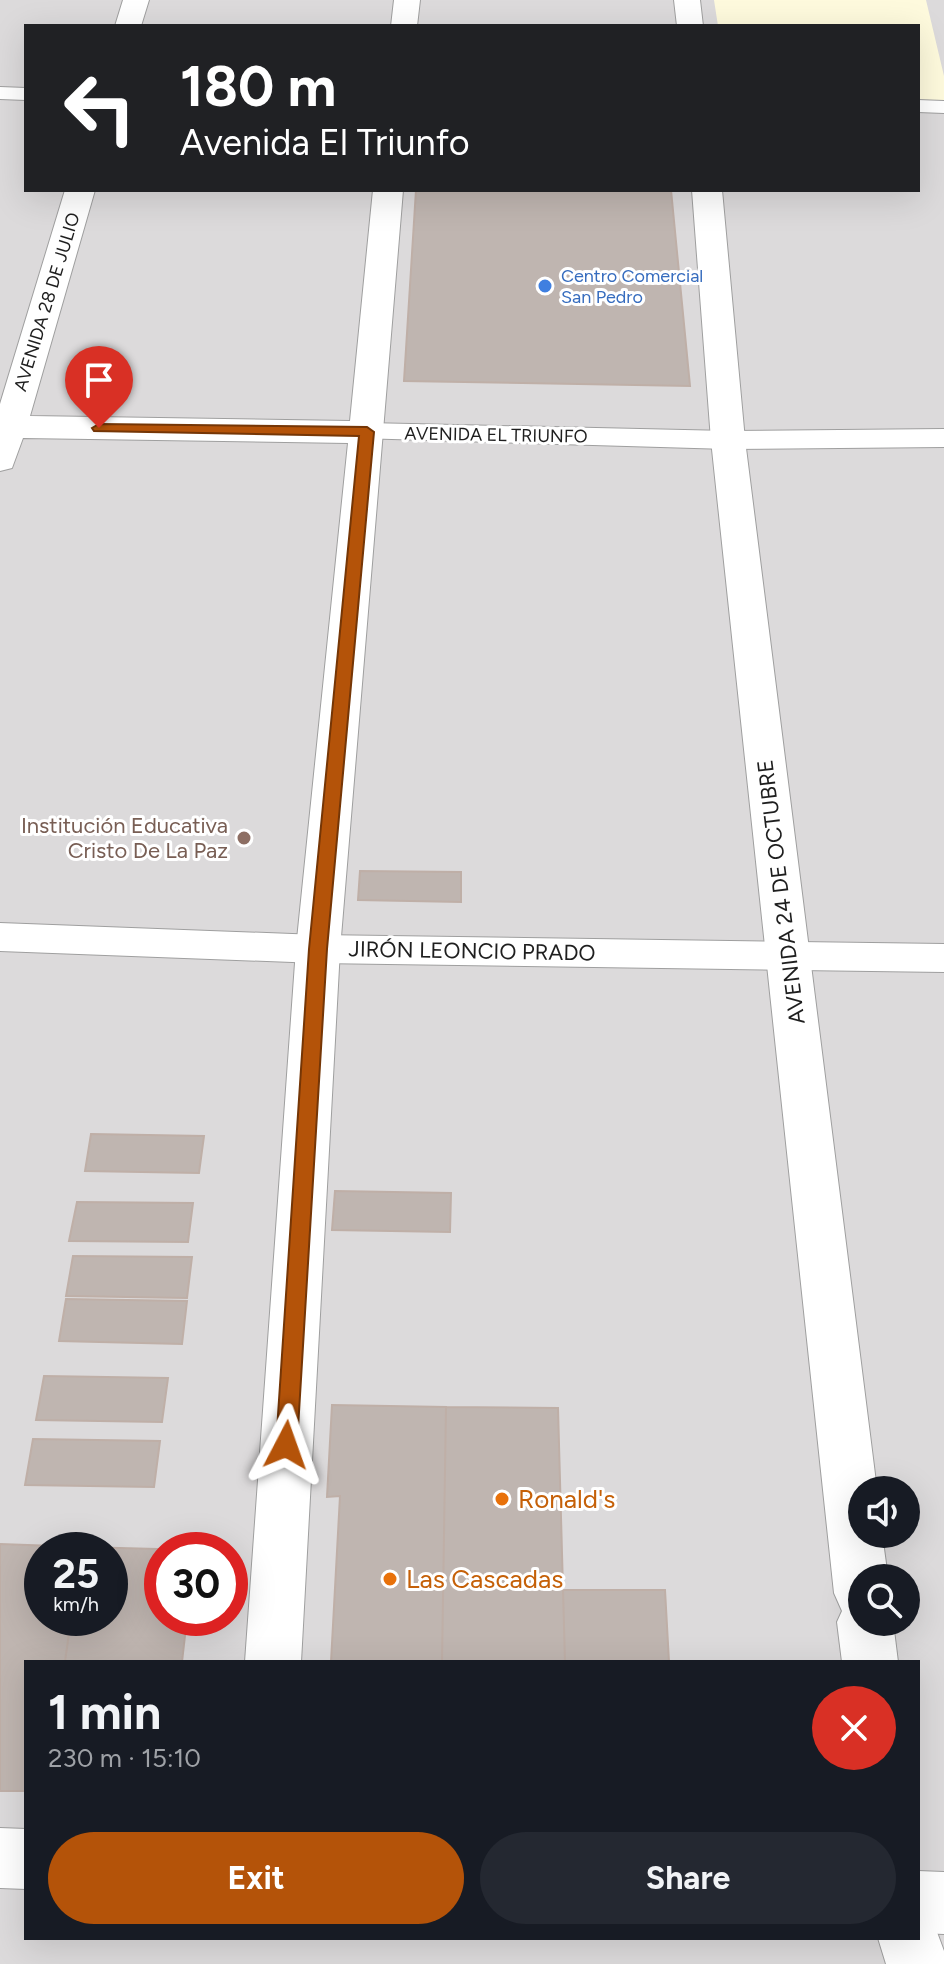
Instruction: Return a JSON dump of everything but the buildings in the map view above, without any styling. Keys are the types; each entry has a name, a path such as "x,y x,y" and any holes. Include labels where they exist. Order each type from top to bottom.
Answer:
{"street":[{"path":"129,24 136,0"},
{"path":"404,24 407,0"},
{"path":"687,0 690,24"},
{"path":"0,93 24,94"},
{"path":"920,106 944,107"},
{"name":"AVENIDA 28 DE JULIO","path":"0,460 5,427 79,192"},
{"path":"273,1660 318,949 388,192"},
{"name":"AVENIDA 24 DE OCTUBRE","path":"707,192 728,440 859,1564"},
{"name":"AVENIDA EL TRIUNFO","path":"5,427 728,440 944,438"},
{"name":"JIRÓN LEONCIO PRADO","path":"0,937 318,949 944,958"},
{"path":"867,1636 870,1660"},
{"path":"0,1858 24,1859"},
{"path":"920,1902 944,1903"},
{"path":"910,1940 917,1964"}],"shaded area":[{"path":"0,0 944,0 944,1964 0,1964"},
{"path":"714,0 926,0 944,76 944,102 920,102 920,24 718,24"}],"place":[{"name":"Centro Comercial San Pedro","path":"545,286"},
{"name":"Institución Educativa Cristo De La Paz","path":"244,838"},
{"name":"Ronald's","path":"502,1499"},
{"name":"Las Cascadas","path":"390,1579"}],"route":[{"path":"99,428 367,432 318,949 286,1445"}]}
